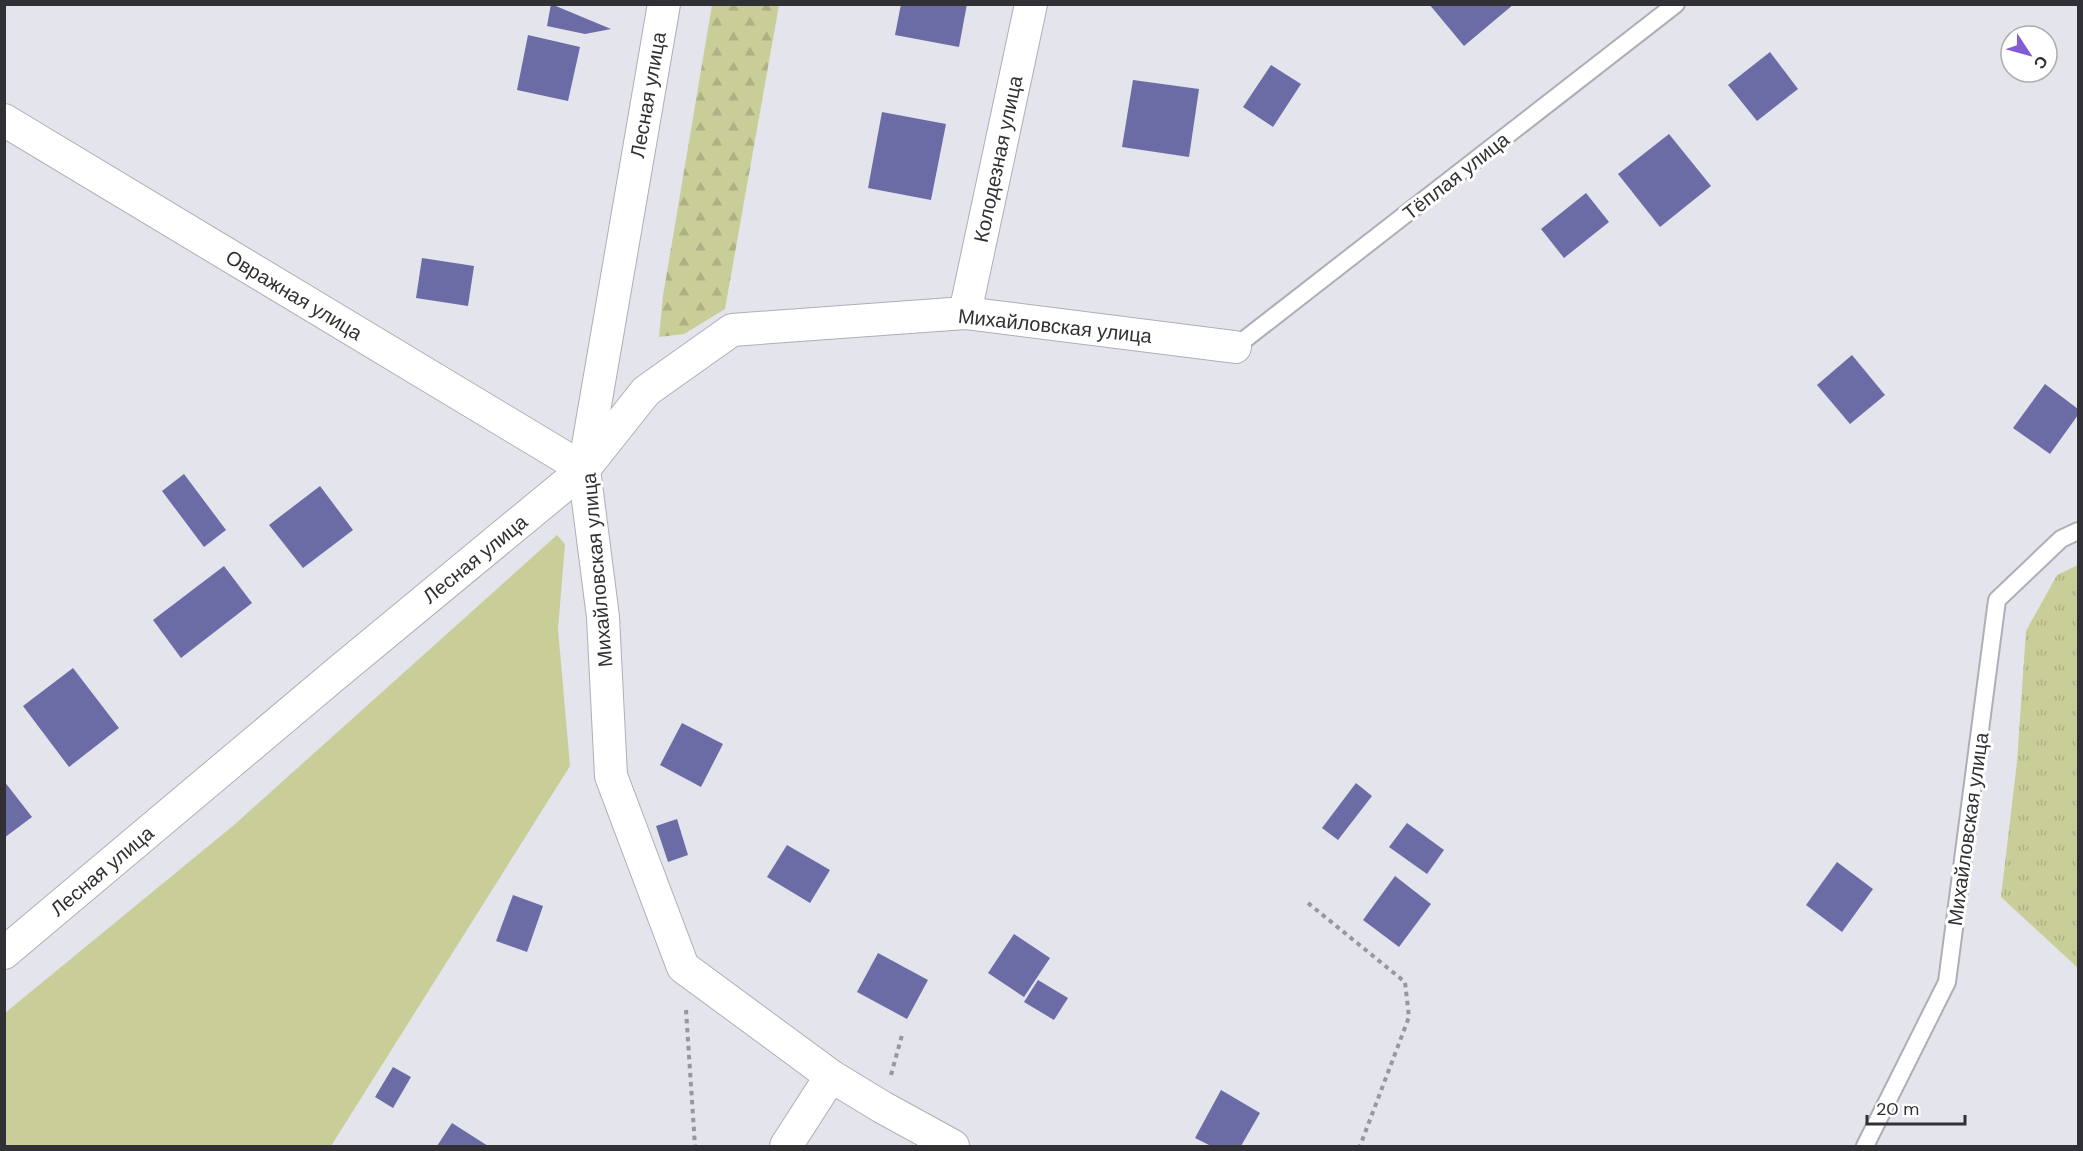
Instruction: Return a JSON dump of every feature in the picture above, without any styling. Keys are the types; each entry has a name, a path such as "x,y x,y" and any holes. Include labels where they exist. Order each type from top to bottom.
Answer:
{"street":[{"name":"Лесная улица","path":"4,953 585,469 664,4"},
{"name":"Колодезная улица","path":"965,313 1031,4"},
{"name":"Овражная улица","path":"4,120 585,469"},
{"name":"Михайловская улица","path":"683,968 610,776 603,617 585,469 646,391 732,330 965,313 1235,347"},
{"path":"683,968 831,1076 953,1146"},
{"path":"786,1146 831,1076"}],"lane":[{"name":"Тёплая улица","path":"1235,347 1676,4"},
{"name":"Михайловская улица","path":"1865,1146 1947,982 1997,600 2061,539 2079,531"}],"path":[{"path":"1308,903 1405,982 1409,1017 1360,1146"},
{"path":"683,968 695,1146"},
{"path":"882,1107 902,1035"}],"green space":[{"path":"712,5 779,5 725,309 684,334 659,337 663,296"},
{"path":"557,535 565,544 558,629 570,766 331,1146 5,1146 5,1013 234,825"},
{"path":"2078,565 2078,968 2001,897 2017,762 2026,631 2057,575"}],"building":[{"path":"551,4 611,29 585,34 547,26"},
{"path":"901,4 967,4 959,47 895,35"},
{"path":"1429,4 1514,4 1464,46"},
{"path":"528,35 580,47 568,101 517,90"},
{"path":"1770,52 1798,89 1757,121 1728,85"},
{"path":"1271,65 1301,84 1273,127 1243,107"},
{"path":"1133,80 1199,89 1189,157 1122,147"},
{"path":"882,112 946,124 931,200 868,188"},
{"path":"1669,134 1711,186 1660,227 1618,174"},
{"path":"1586,193 1609,222 1564,258 1541,229"},
{"path":"422,258 474,266 468,306 416,298"},
{"path":"1852,355 1885,395 1850,424 1817,385"},
{"path":"2045,384 2078,409 2078,415 2050,454 2013,428"},
{"path":"184,474 226,530 204,547 162,491"},
{"path":"320,486 353,530 303,568 269,525"},
{"path":"224,566 252,603 181,658 153,620"},
{"path":"73,668 119,728 69,767 23,706"},
{"path":"682,723 723,744 701,787 660,765"},
{"path":"4,781 32,817 4,838"},
{"path":"1356,783 1372,796 1338,840 1322,828"},
{"path":"677,819 688,855 668,862 656,826"},
{"path":"1407,823 1444,850 1427,874 1389,847"},
{"path":"787,845 830,870 810,903 767,877"},
{"path":"1837,862 1873,889 1842,932 1806,905"},
{"path":"1395,876 1431,904 1399,947 1363,920"},
{"path":"513,895 543,906 527,952 496,941"},
{"path":"1014,934 1050,958 1024,997 988,973"},
{"path":"878,953 928,980 907,1019 857,992"},
{"path":"1038,980 1068,998 1054,1020 1024,1002"},
{"path":"393,1067 411,1077 393,1108 375,1097"},
{"path":"1221,1090 1260,1113 1241,1146 1211,1146 1195,1138"},
{"path":"452,1123 488,1146 437,1146"}]}
